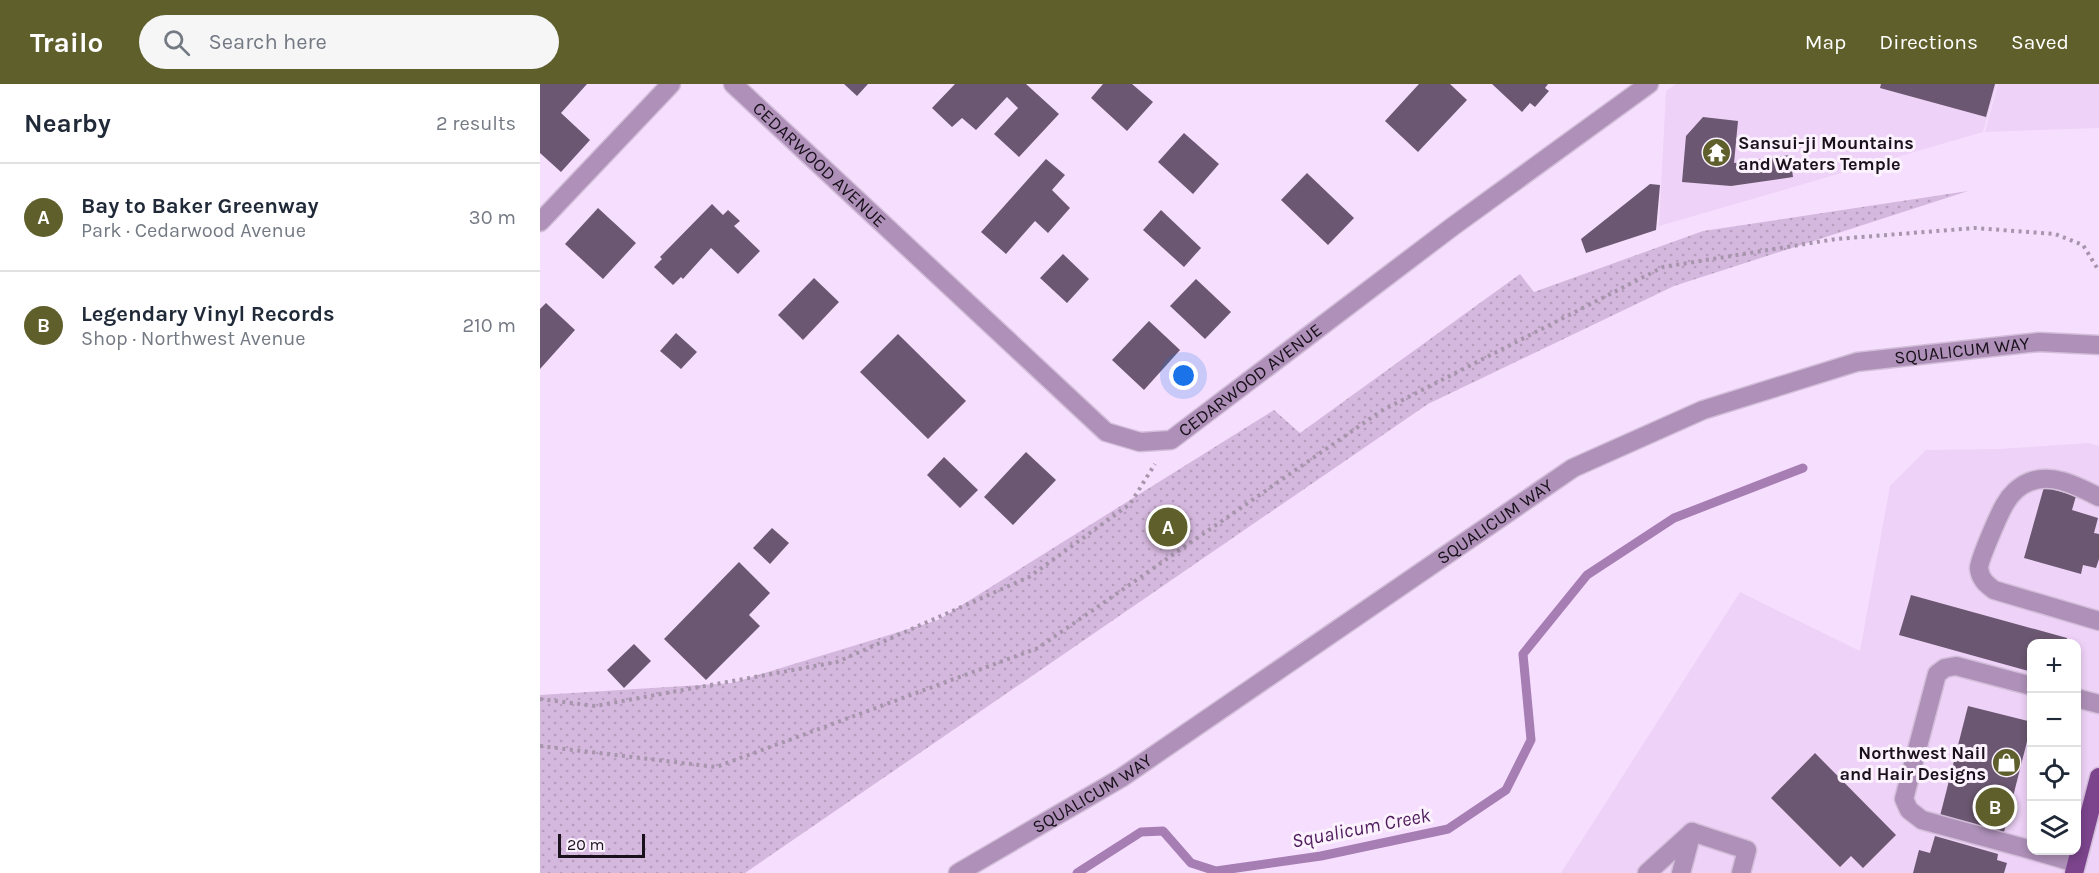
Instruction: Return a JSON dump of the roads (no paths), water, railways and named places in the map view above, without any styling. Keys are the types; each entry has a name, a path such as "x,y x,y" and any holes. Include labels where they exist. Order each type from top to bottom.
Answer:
{"main road":[{"path":"2075,868 2092,833 2099,777"}],"street":[{"path":"540,222 671,84"},
{"name":"CEDARWOOD AVENUE","path":"733,84 1106,432 1140,442 1171,440 1452,227 1649,84"},
{"name":"SQUALICUM WAY","path":"958,873 1121,778 1573,468 1703,410 1857,362 2039,342 2099,345"},
{"path":"2099,497 2071,483 2043,479 2029,482 2015,491 2005,503 1979,566 1982,580 1994,590 2099,621"},
{"path":"2027,685 1956,666 1945,668 1937,674 1904,799 1909,810 1922,820 2027,849"},
{"path":"2081,699 2099,704"},
{"path":"1647,873 1692,832"},
{"path":"1681,873 1692,832"},
{"path":"1692,832 1746,850 1741,873"},
{"path":"2044,855 2075,868"}],"waterway":[{"name":"Squalicum Creek","path":"1077,873 1141,832 1163,831 1191,863 1216,871 1321,856 1448,829 1506,790 1531,740 1523,654 1587,575 1674,518 1803,468"}],"place":[{"name":"Sansui-ji Mountains and Waters Temple","path":"1717,153"},
{"name":"Bay to Baker Greenway","path":"1168,527"},
{"name":"Northwest Nail and Hair Designs","path":"2007,763"},
{"name":"Legendary Vinyl Records","path":"1995,807"}]}
